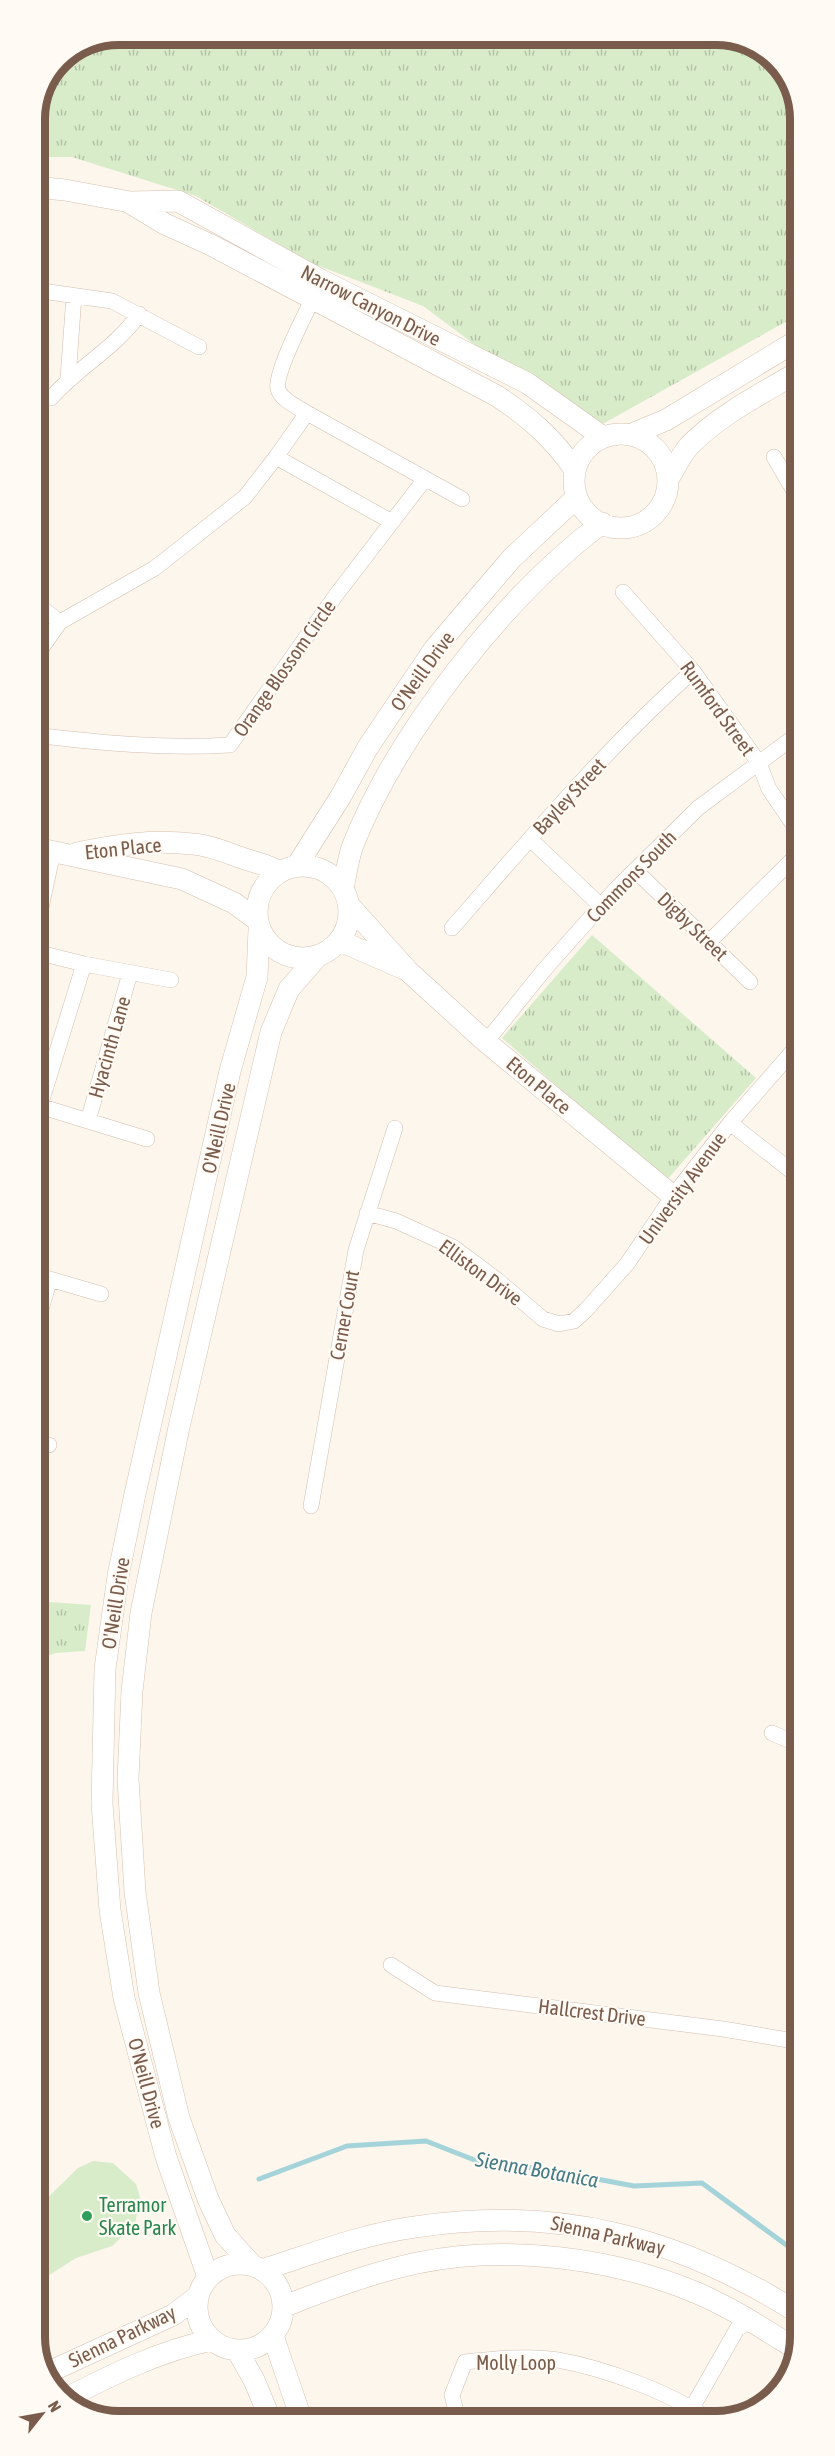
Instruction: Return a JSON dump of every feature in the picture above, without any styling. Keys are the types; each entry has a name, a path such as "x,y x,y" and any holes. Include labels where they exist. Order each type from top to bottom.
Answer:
{"main road":[{"name":"Narrow Canyon Drive","path":"45,187 130,202 165,224 527,383 603,437"},
{"name":"Narrow Canyon Drive","path":"316,290 524,414 548,434 575,470"},
{"path":"632,434 666,420 790,345"},
{"path":"669,478 687,447 740,406 790,377"},
{"path":"617,433 632,434 646,440 657,450 665,463 669,478 667,494 660,509 648,520 633,526 617,528 602,524 583,508 574,484 575,470 581,456 590,445 603,437 617,433"},
{"name":"O'Neill Drive","path":"208,2277 166,2157 124,1998 110,1910 102,1803 105,1669 118,1576 230,1071 257,977 260,893 267,881 287,870 341,796 368,747 435,648 512,558 577,497"},
{"name":"O'Neill Drive","path":"283,2307 280,2292 273,2279 257,2268 225,2235 208,2199 179,2118 149,1993 135,1892 128,1779 132,1702 141,1613 179,1427 271,1032 290,989 318,956 328,952 340,941 346,930 346,897 352,847 378,791 412,736 453,676 515,602 569,548 602,524"},
{"name":"Eton Place","path":"53,851 156,842 193,844 287,870"},
{"name":"Eton Place","path":"53,851 182,879 234,903 258,924"},
{"path":"287,870 314,867 322,870 334,878 346,897"},
{"name":"Eton Place","path":"346,897 408,971 486,1042 673,1196"},
{"path":"258,924 271,946 287,956 302,959 318,956"},
{"name":"Eton Place","path":"340,941 408,971"},
{"name":"Sienna Parkway","path":"257,2268 413,2227 496,2219 555,2222 621,2234 671,2249 731,2274 790,2308"},
{"name":"Sienna Parkway","path":"283,2307 362,2277 418,2263 485,2256 533,2256 591,2261 697,2293 789,2345"},
{"path":"257,2268 228,2265 208,2277 197,2297 199,2321 212,2340 224,2348 250,2349 273,2336 282,2317 283,2307"},
{"name":"Sienna Parkway","path":"54,2370 172,2314 197,2297"},
{"path":"750,2321 776,2315 790,2322"},
{"path":"273,2336 299,2411"},
{"name":"Sienna Parkway","path":"73,2395 135,2365 183,2346 212,2340"},
{"path":"237,2350 254,2380 267,2411"}],"street":[{"path":"316,290 288,350 278,382 278,390 282,396 307,413 462,499"},
{"path":"45,292 112,301 199,347"},
{"path":"68,378 74,296"},
{"path":"51,398 68,378 128,331 139,314"},
{"path":"45,643 60,622 155,568 244,497 307,413"},
{"path":"276,457 392,522"},
{"path":"774,457 790,484"},
{"name":"Orange Blossom Circle","path":"45,736 77,741 191,747 230,745 336,595 425,479"},
{"name":"Rumford Street","path":"623,592 693,671 759,763 769,789 790,820"},
{"path":"45,611 60,622"},
{"name":"Bayley Street","path":"452,928 643,716 693,671"},
{"name":"Commons South","path":"486,1042 544,970 635,870 698,808 790,740"},
{"path":"530,839 601,906"},
{"path":"45,889 53,851"},
{"path":"709,942 790,862"},
{"name":"Digby Street","path":"635,870 750,982"},
{"path":"45,953 84,964 171,980"},
{"path":"45,1084 84,964"},
{"name":"Hyacinth Lane","path":"88,1121 130,973"},
{"name":"University Avenue","path":"559,1324 574,1321 627,1264 673,1196 730,1123 790,1054"},
{"path":"45,1107 147,1139"},
{"path":"730,1123 790,1170"},
{"name":"Cerner Court","path":"310,1506 356,1250 395,1128"},
{"name":"Elliston Drive","path":"367,1213 396,1221 453,1247 496,1279 543,1319 559,1324"},
{"path":"45,1278 101,1294"},
{"path":"772,1733 790,1741"},
{"name":"Hallcrest Drive","path":"392,1965 435,1993 723,2028 790,2040"},
{"path":"692,2408 737,2329 750,2321"},
{"name":"Molly Loop","path":"456,2411 452,2395 465,2362 493,2359 557,2360 621,2377 696,2411"}],"green space":[{"path":"105,46 730,46 765,63 777,78 787,100 790,119 790,319 590,431 423,306 309,262 196,196 72,157 45,157 46,105 58,78 67,67 78,58"},
{"path":"592,935 756,1078 666,1181 502,1038"},
{"path":"45,1602 91,1605 85,1651 55,1653 45,1657"},
{"name":"Terramor Skate Park","path":"93,2161 113,2163 136,2184 140,2197 135,2225 112,2246 76,2258 45,2278 45,2200 78,2168"}],"waterway":[{"name":"Sienna Botanica","path":"259,2179 347,2146 426,2141 477,2161 549,2170 634,2186 702,2183 790,2248"}],"place":[{"name":"Terramor Skate Park","path":"87,2216"}]}
